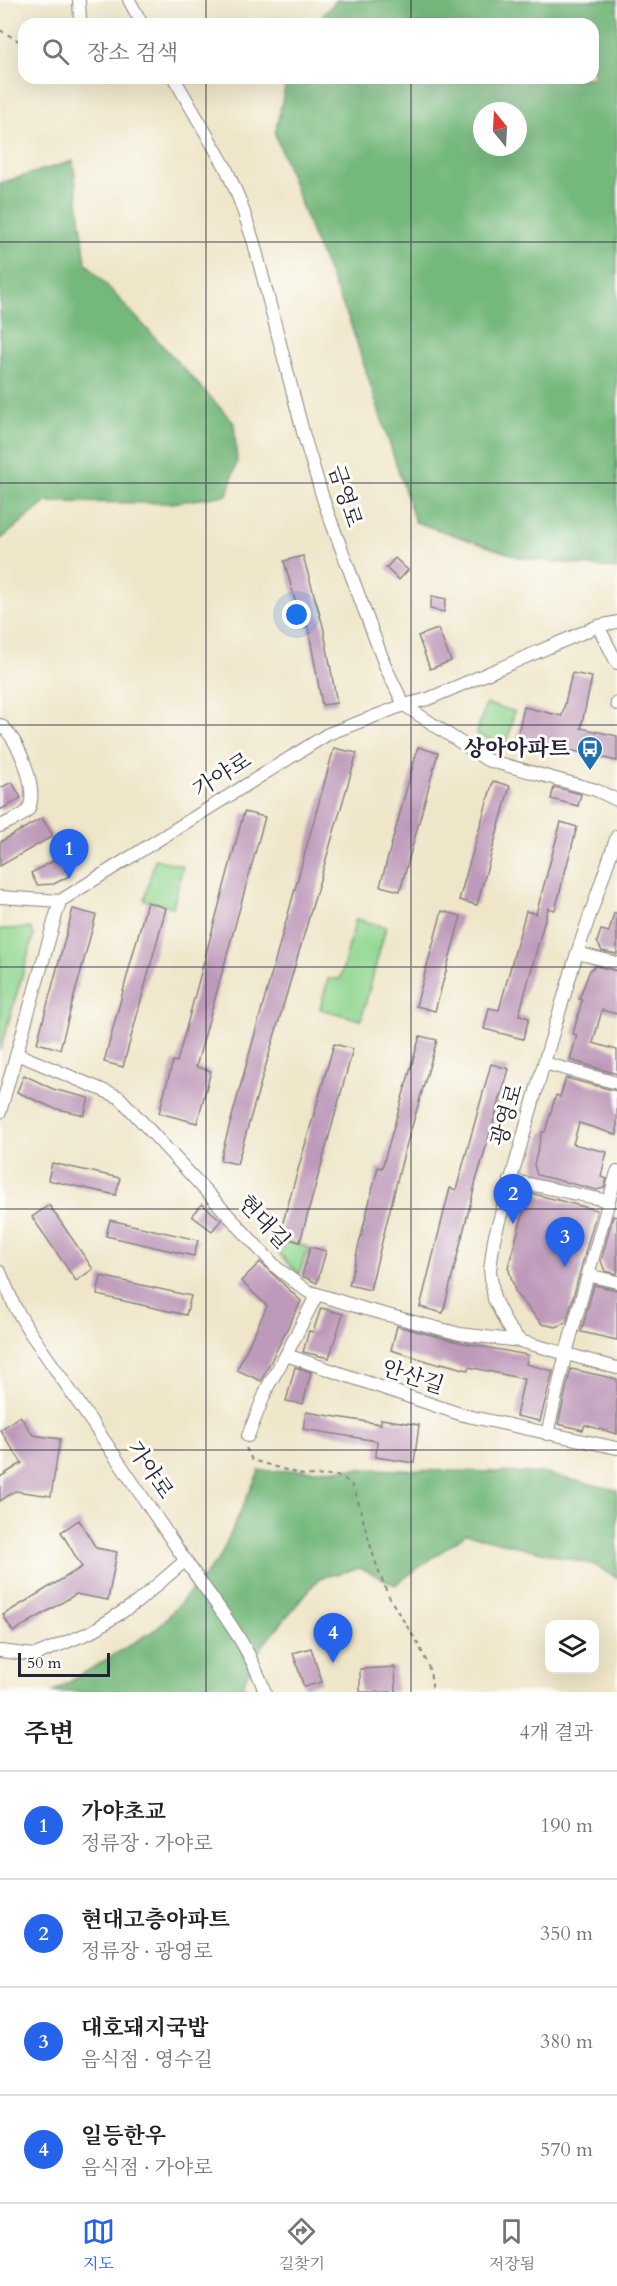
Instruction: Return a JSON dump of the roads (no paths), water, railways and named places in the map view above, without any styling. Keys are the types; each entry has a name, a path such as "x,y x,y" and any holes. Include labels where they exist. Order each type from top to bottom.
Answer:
{"street":[{"path":"79,0 80,18"},
{"path":"129,0 139,18"},
{"name":"금영로","path":"177,84 226,168 240,201 254,243 304,436 326,505 386,668 404,705"},
{"name":"가야로","path":"60,901 328,734 404,705 428,699 598,626 617,622"},
{"path":"598,626 617,663"},
{"path":"404,705 488,760 597,790 617,800"},
{"path":"0,725 9,734 26,768 33,797 27,811 0,826"},
{"name":"광영로","path":"520,1341 507,1325 494,1299 490,1270 494,1239 577,953 617,836"},
{"path":"0,897 60,901 0,1112"},
{"path":"577,953 617,963"},
{"name":"현대길","path":"17,1054 119,1097 277,1268 307,1291 460,1334 520,1341"},
{"path":"544,1063 617,1083"},
{"path":"547,1434 566,1353 617,1172"},
{"path":"510,1180 609,1201"},
{"name":"가야로","path":"0,1272 15,1307 29,1331 234,1626 249,1652 265,1692"},
{"path":"588,1275 617,1282"},
{"path":"248,1436 268,1386 317,1294"},
{"path":"520,1341 617,1368"},
{"name":"안산길","path":"286,1355 463,1415 617,1448"},
{"path":"1,1650 35,1655 91,1632 136,1603 186,1560"}],"place":[{"name":"상아아파트","path":"590,772"},
{"name":"가야초교","path":"69,879"},
{"name":"현대고층아파트","path":"513,1224"},
{"name":"대호돼지국밥","path":"565,1267"},
{"name":"일등한우","path":"333,1663"}]}
